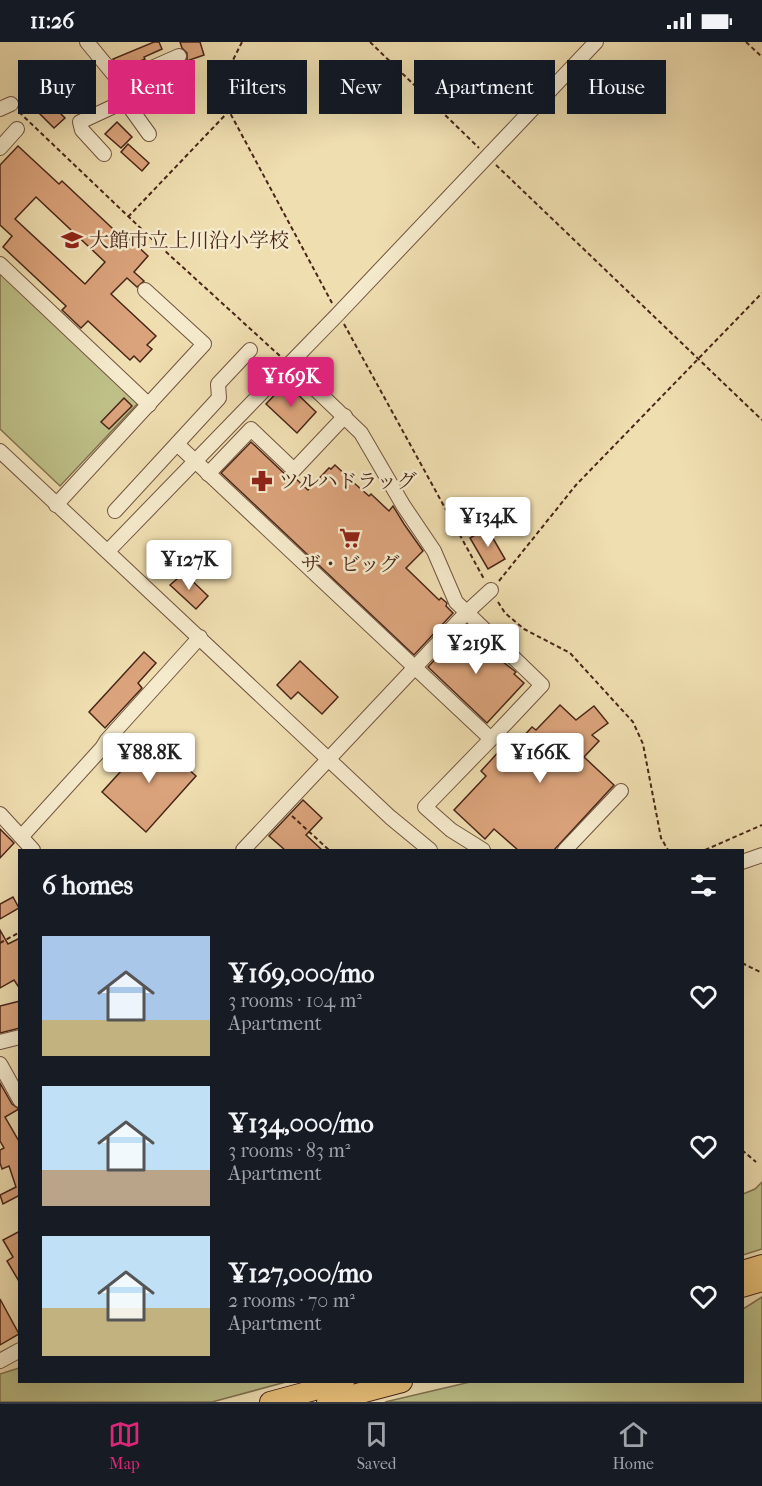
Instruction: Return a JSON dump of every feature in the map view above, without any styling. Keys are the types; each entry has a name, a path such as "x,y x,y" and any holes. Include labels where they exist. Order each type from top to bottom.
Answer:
{"highway":[{"path":"744,1270 762,1265"},
{"path":"744,1286 762,1281"},
{"path":"270,1402 340,1383"},
{"path":"327,1402 398,1383"}],"street":[{"path":"87,42 108,67"},
{"path":"108,552 596,42"},
{"path":"170,60 179,56"},
{"path":"104,154 82,130 80,122 108,109"},
{"path":"134,114 149,134"},
{"path":"0,148 17,129"},
{"path":"0,264 148,405"},
{"path":"56,505 204,344 145,290"},
{"path":"115,511 219,398 219,384 250,350"},
{"path":"288,364 361,433 403,505 434,551 456,602 542,686 425,807 456,834 481,849"},
{"path":"208,474 251,429 294,470 348,419"},
{"path":"177,444 491,739"},
{"path":"0,451 390,817 429,849"},
{"path":"244,849 465,613 491,590"},
{"path":"22,836 200,637"},
{"path":"566,849 621,791"},
{"path":"0,814 32,849"},
{"path":"744,860 762,855"},
{"path":"0,1042 18,1038"},
{"path":"0,1064 18,1096"},
{"path":"0,1361 18,1351"}],"path":[{"path":"233,60 242,42"},
{"path":"370,42 762,420"},
{"path":"746,42 762,57"},
{"path":"5,107 288,364"},
{"path":"128,217 226,114"},
{"path":"231,114 476,567 505,613 524,629 570,653 633,722 643,744 661,838 667,849"},
{"path":"491,590 576,485 762,292"},
{"path":"283,807 328,849"},
{"path":"707,849 762,825"},
{"path":"0,943 18,933"},
{"path":"744,964 762,973"},
{"path":"744,1152 756,1162"}],"green space":[{"path":"0,269 140,401 60,486 0,429"},
{"path":"762,1182 762,1249 744,1255 744,1194 755,1189"},
{"path":"762,1297 762,1402 385,1402 466,1383 744,1383 744,1308"},
{"path":"18,1368 18,1383 282,1383 212,1402 0,1402 0,1374"}],"building":[{"path":"154,42 159,42 162,49 144,57 143,60 113,59"},
{"path":"180,42 200,42 204,55 187,60 187,53"},
{"path":"40,114 61,114 65,118 54,128"},
{"path":"117,122 132,137 121,148 105,134"},
{"path":"128,144 149,163 142,171 121,152"},
{"path":"18,146 59,184 62,181 127,242 130,239 148,256 134,272 144,281 137,287 127,278 111,294 156,336 147,345 152,349 140,362 134,356 130,360 88,321 81,328 62,310 66,306 3,247 12,236 0,225 0,165","holes":["36,197 105,262 85,284 15,219"]},
{"path":"286,383 316,412 297,433 266,404"},
{"path":"124,398 132,406 109,429 101,422"},
{"path":"251,442 288,477 296,479 308,490 329,468 335,465 389,511 393,506 423,551 406,568 439,600 441,598 447,603 446,606 453,613 414,655 221,473"},
{"path":"487,528 505,559 488,569 470,538"},
{"path":"184,573 208,596 196,609 170,585"},
{"path":"465,627 493,650 490,652 516,672 514,674 524,683 487,723 428,667"},
{"path":"144,652 156,663 138,683 142,688 105,728 89,712"},
{"path":"300,661 338,697 322,714 298,692 291,699 277,685"},
{"path":"560,705 576,720 594,706 608,723 592,735 599,741 584,757 614,785 555,849 517,849 494,829 485,839 454,810 486,776 481,771 503,747 509,752 532,727 536,730"},
{"path":"152,737 196,776 146,832 102,792"},
{"path":"303,800 322,818 306,835 321,849 284,849 269,836"},
{"path":"0,829 14,843 0,858"},
{"path":"13,897 18,909 0,919 0,904"},
{"path":"0,930 8,944 18,939 18,986 14,980 0,988"},
{"path":"18,1002 18,1028 0,1033 0,1006"},
{"path":"0,1083 12,1104 18,1108 5,1117 18,1140 18,1196 3,1204 0,1195 16,1187 9,1166 2,1169 0,1150 4,1148 0,1141"},
{"path":"18,1232 18,1280 7,1261 13,1257 3,1240"},
{"path":"0,1299 18,1335 0,1345"}],"place":[{"name":"大館市立上川沿小学校","path":"72,240"},
{"name":"ツルハドラッグ","path":"262,481"},
{"name":"ザ・ビッグ","path":"350,538"}]}
